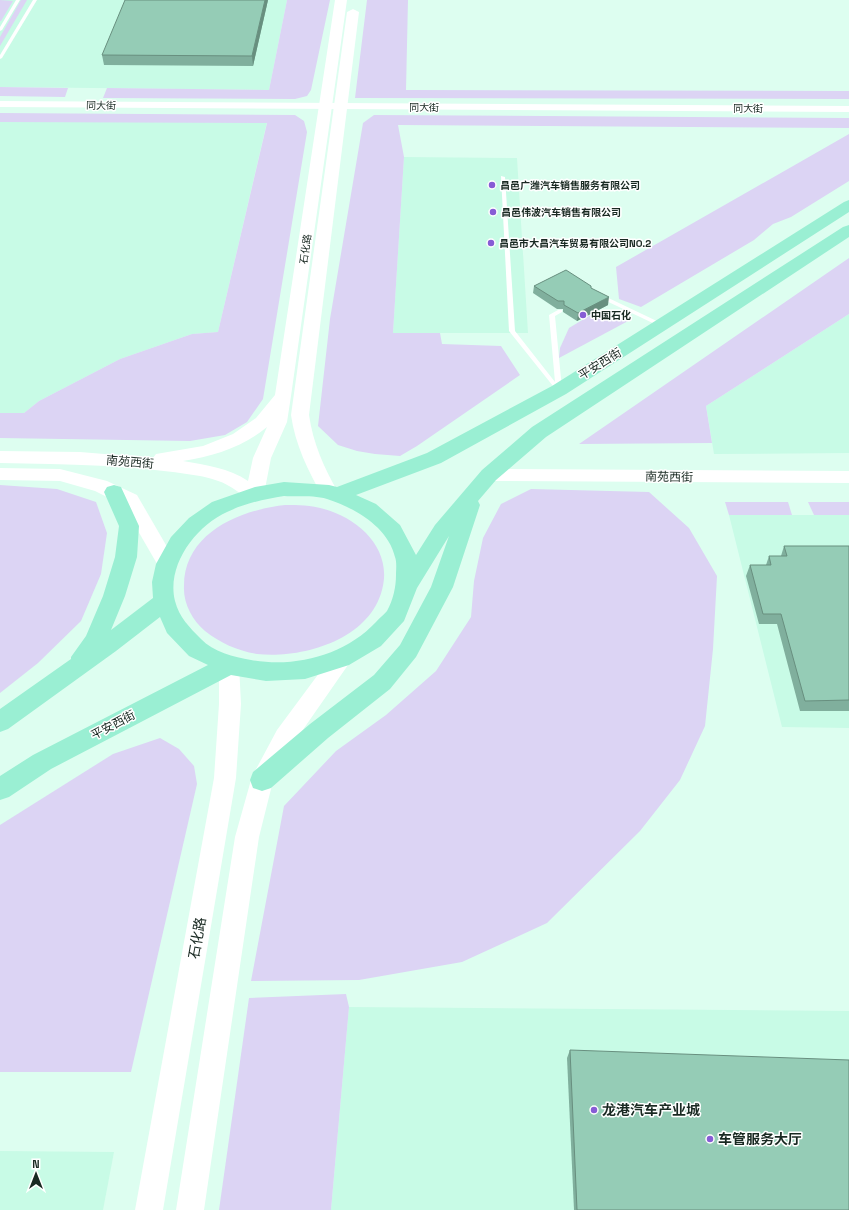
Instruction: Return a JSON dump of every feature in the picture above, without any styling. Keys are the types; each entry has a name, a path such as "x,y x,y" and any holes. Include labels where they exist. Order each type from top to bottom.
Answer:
{"main road":[{"name":"石化路","path":"333,494 323,482 302,430 300,415 333,107 341,0"},
{"name":"石化路","path":"255,494 262,458 278,422 333,107 354,0"},
{"name":"平安西街","path":"333,494 434,458 559,390 849,205"},
{"name":"平安西街","path":"407,587 442,530 489,475 539,432 849,230"},
{"path":"133,463 197,453 226,446 244,436 262,421 283,396"},
{"name":"南苑西街","path":"0,457 80,458 175,466 211,472 235,481 255,494"},
{"path":"0,474 60,475 101,486 130,500 167,564"},
{"path":"284,489 333,494 369,509 393,530 406,557 407,587 396,615 373,640 341,659 304,670 266,672 229,665 198,650 175,627 164,601 163,582 167,564 178,542 196,523 219,508 255,494 284,489"},
{"path":"68,674 95,641 114,596 126,557 129,526 114,492"},
{"path":"262,780 319,731 382,682 408,651 442,587 474,493"},
{"path":"0,722 68,674 164,601"},
{"path":"190,1210 247,837 262,780 285,737 341,659"},
{"name":"石化路","path":"149,1210 225,778 230,704 229,665"},
{"name":"平安西街","path":"0,789 42,762 229,665"}],"street":[{"name":"同大街","path":"0,104 849,109"},
{"name":"南苑西街","path":"489,475 849,477"}],"lane":[{"path":"0,30 18,0"},
{"path":"0,58 2,50 35,0"},
{"path":"503,177 512,332 559,390"},
{"path":"593,293 662,325"},
{"path":"559,390 552,315 560,311"}],"shaded area":[{"path":"0,0 287,0 269,90 0,87"},
{"path":"0,0 13,1 1,21 0,21"},
{"path":"21,0 27,0 0,46 0,37"},
{"path":"287,0 330,0 311,90 307,96 295,99 103,98 107,88 269,90"},
{"path":"367,0 408,0 406,90 849,91 849,99 355,98"},
{"path":"0,87 68,88 65,97 0,96"},
{"path":"0,113 295,115 304,121 307,132 263,399 247,422 225,435 190,441 0,438 0,413 24,413 39,401 120,359 192,334 218,332 267,123 0,122"},
{"path":"374,115 849,118 849,128 398,125 404,157 393,333 440,333 442,344 501,346 520,375 417,446 400,456 357,451 338,445 318,426 330,319 363,123"},
{"path":"0,121 267,122 218,332 192,334 120,359 39,401 24,413 0,413"},
{"path":"849,134 849,181 791,217 773,224 754,240 641,307 619,299 616,267"},
{"path":"404,157 517,158 528,333 393,333"},
{"path":"849,258 849,314 706,406 712,443 579,444"},
{"path":"594,313 630,320 559,358 560,348 569,328"},
{"path":"849,314 849,453 714,454 706,406"},
{"path":"0,485 57,489 96,502 107,533 101,574 81,621 38,663 0,693"},
{"path":"531,489 649,492 689,528 717,576 713,649 705,726 680,780 640,831 547,923 462,962 359,980 251,981 284,806 336,751 386,715 436,671 471,617 474,581 483,538 501,504"},
{"path":"725,502 788,502 792,515 729,515"},
{"path":"808,502 849,502 849,515 814,515"},
{"path":"285,505 300,505 324,509 350,520 361,528 371,538 378,549 383,562 384,575 382,590 375,607 363,622 349,634 332,643 294,653 275,655 257,654 243,651 217,639 200,627 196,622 189,611 185,599 184,586 186,568 193,552 204,538 218,528 233,519 250,512"},
{"path":"729,515 849,515 849,728 782,727"},
{"path":"160,738 179,749 194,766 197,784 131,1072 0,1072 0,825 113,754"},
{"path":"346,994 349,1007 331,1210 219,1210 249,998"},
{"name":"龙港汽车产业城","path":"349,1007 849,1011 849,1210 331,1210"},
{"path":"0,1151 114,1152 103,1210 0,1210"}],"building":[{"path":"125,0 265,0 252,56 102,55"},
{"path":"566,270 591,286 591,288 609,297 578,313 564,305 564,301 558,301 534,286"},
{"path":"784,546 849,546 849,700 805,701 781,614 763,614 750,565 771,565 769,556 787,556"},
{"name":"车管服务大厅","path":"570,1050 849,1060 849,1210 577,1210"}],"place":[{"name":"昌邑广潍汽车销售服务有限公司","path":"492,185"},
{"name":"昌邑伟波汽车销售有限公司","path":"493,212"},
{"name":"昌邑市大昌汽车贸易有限公司NO.2","path":"491,243"},
{"name":"中国石化","path":"583,315"},
{"name":"龙港汽车产业城","path":"594,1110"},
{"name":"车管服务大厅","path":"710,1139"}]}
